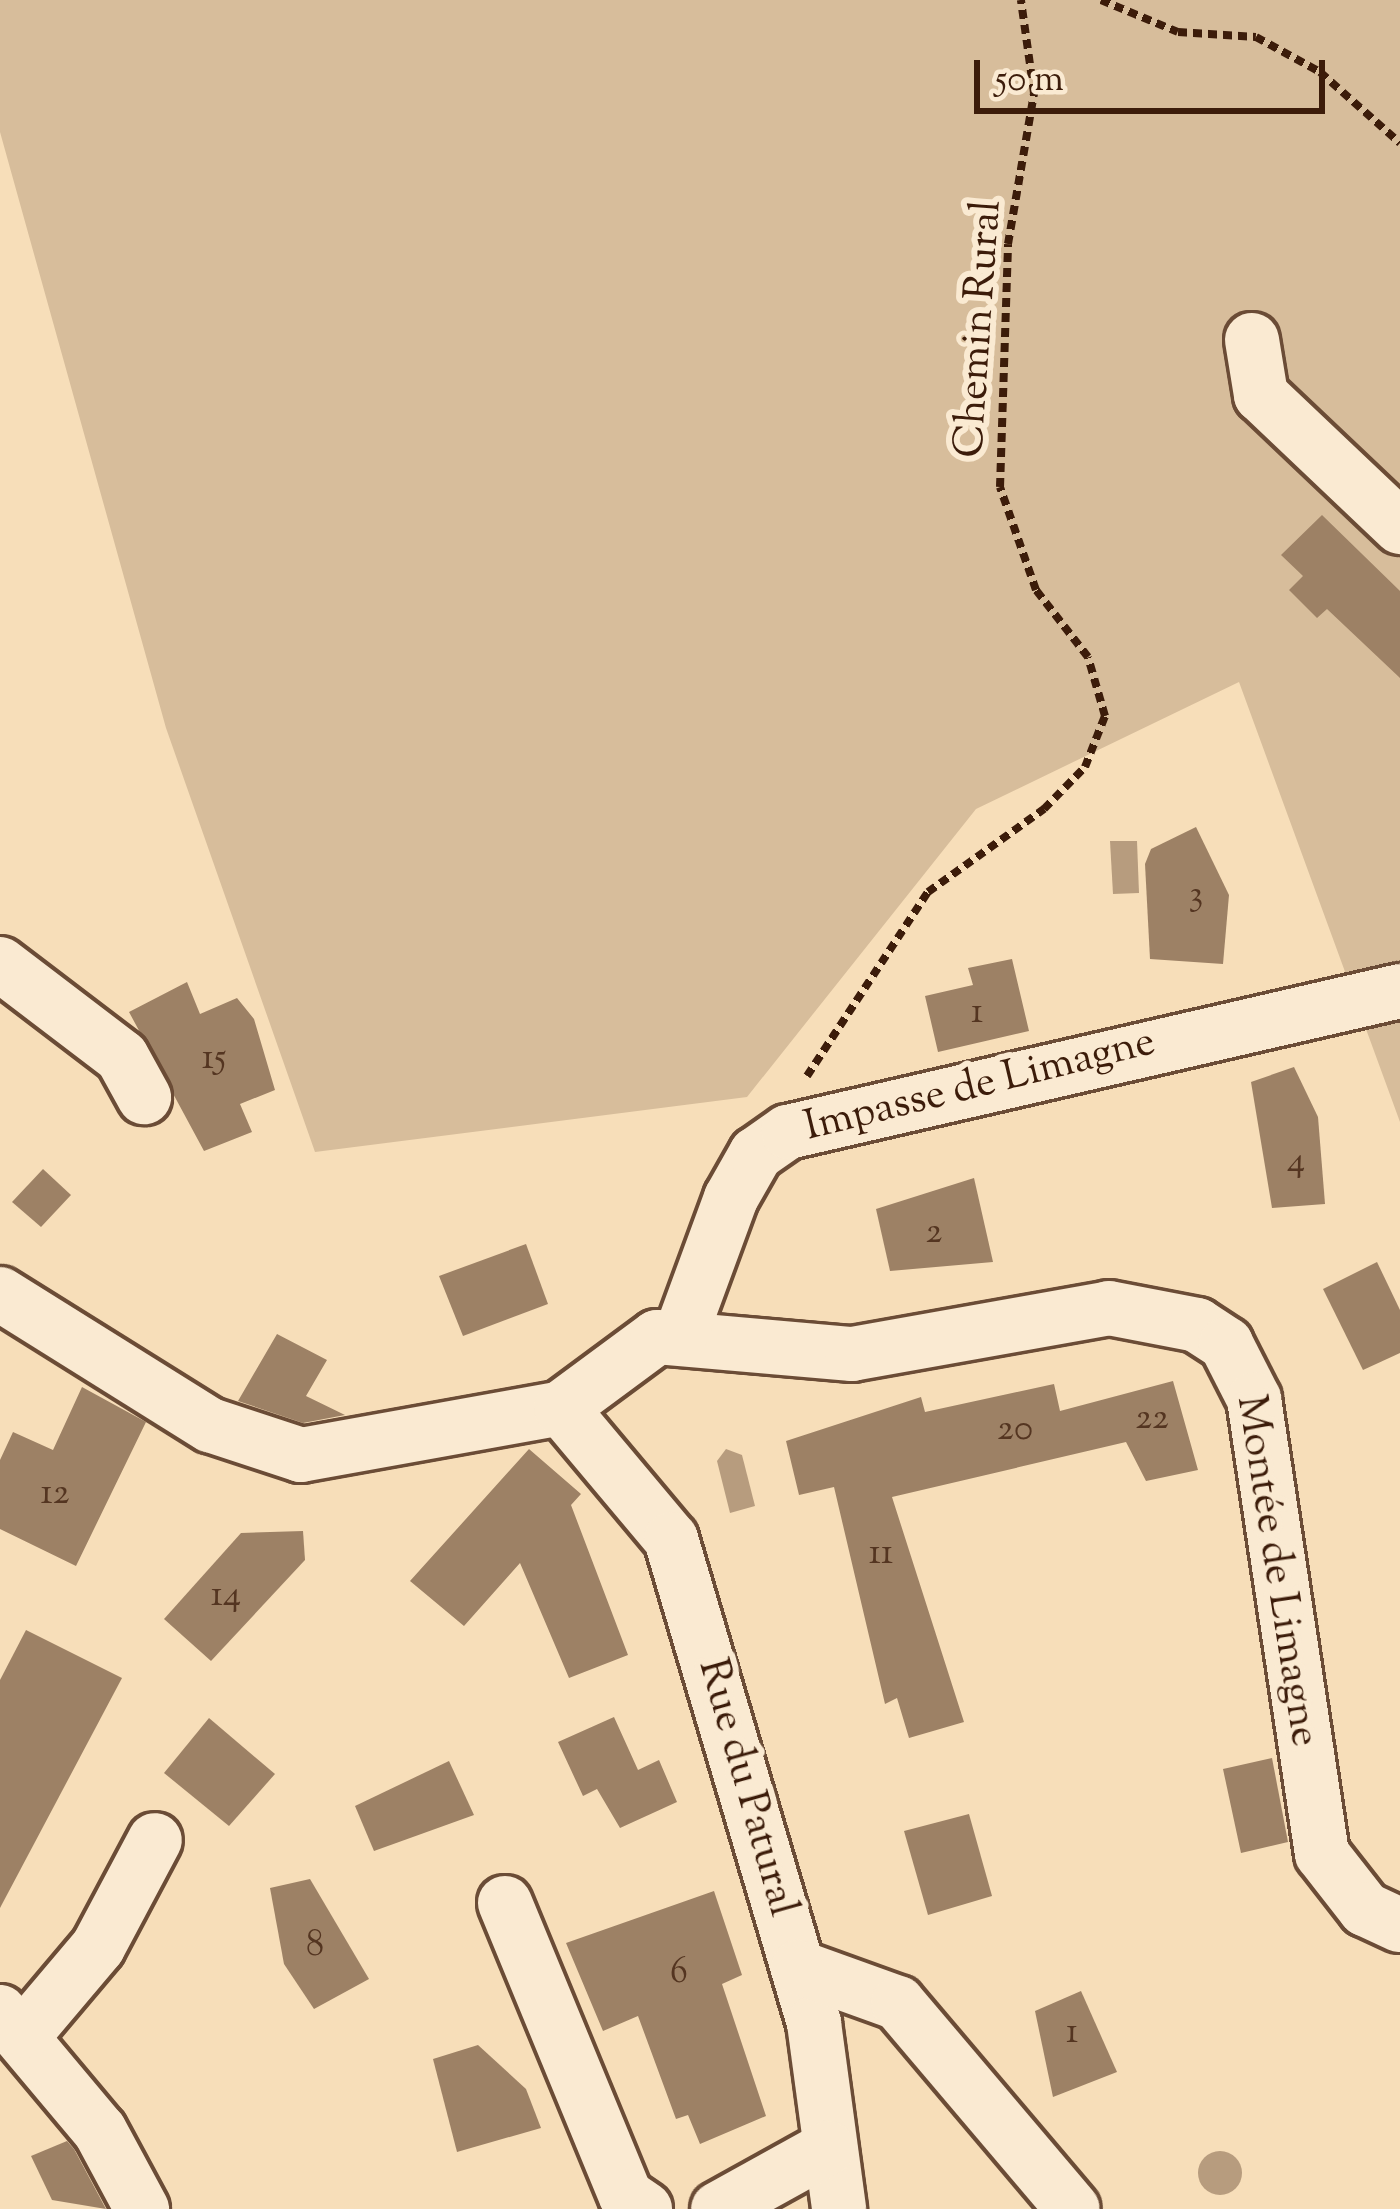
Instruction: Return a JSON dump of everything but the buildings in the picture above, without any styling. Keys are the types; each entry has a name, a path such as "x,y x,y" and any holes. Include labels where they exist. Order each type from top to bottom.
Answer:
{"street":[{"path":"1252,340 1261,395 1400,527"},
{"path":"0,964 122,1057 145,1097"},
{"name":"Impasse de Limagne","path":"681,1334 756,1154 829,1117 1400,991"},
{"name":"Montée de Limagne","path":"0,1294 150,1393 262,1448 345,1453 561,1408 630,1353 681,1334 852,1354 1108,1308 1166,1312 1226,1344 1254,1399 1322,1854 1366,1909 1400,1925"},
{"name":"Rue du Patural","path":"561,1408 671,1539 798,1967 838,2209"},
{"path":"142,2209 13,2021 98,1947 155,1840"},
{"path":"505,1903 626,2196 645,2209"},
{"path":"798,1967 898,2003 1072,2209"},
{"path":"718,2209 828,2148"}],"path":[{"name":"Chemin Rural","path":"756,1154 928,892 1072,781 1105,716 1088,657 1036,590 1000,487 1008,244 1034,93 1022,0"},
{"path":"1100,0 1178,32 1256,38 1320,72 1400,143"}],"shaded area":[{"path":"0,0 1400,0 1400,1122 1239,682 976,809 747,1097 315,1152 166,728 0,132"},
{"path":"1110,841 1137,841 1139,893 1113,894"},
{"path":"726,1449 742,1455 755,1506 730,1513 717,1461"},
{"path":"1220,2151 1236,2157 1242,2173 1236,2189 1220,2195 1204,2189 1198,2173 1204,2157"}]}
